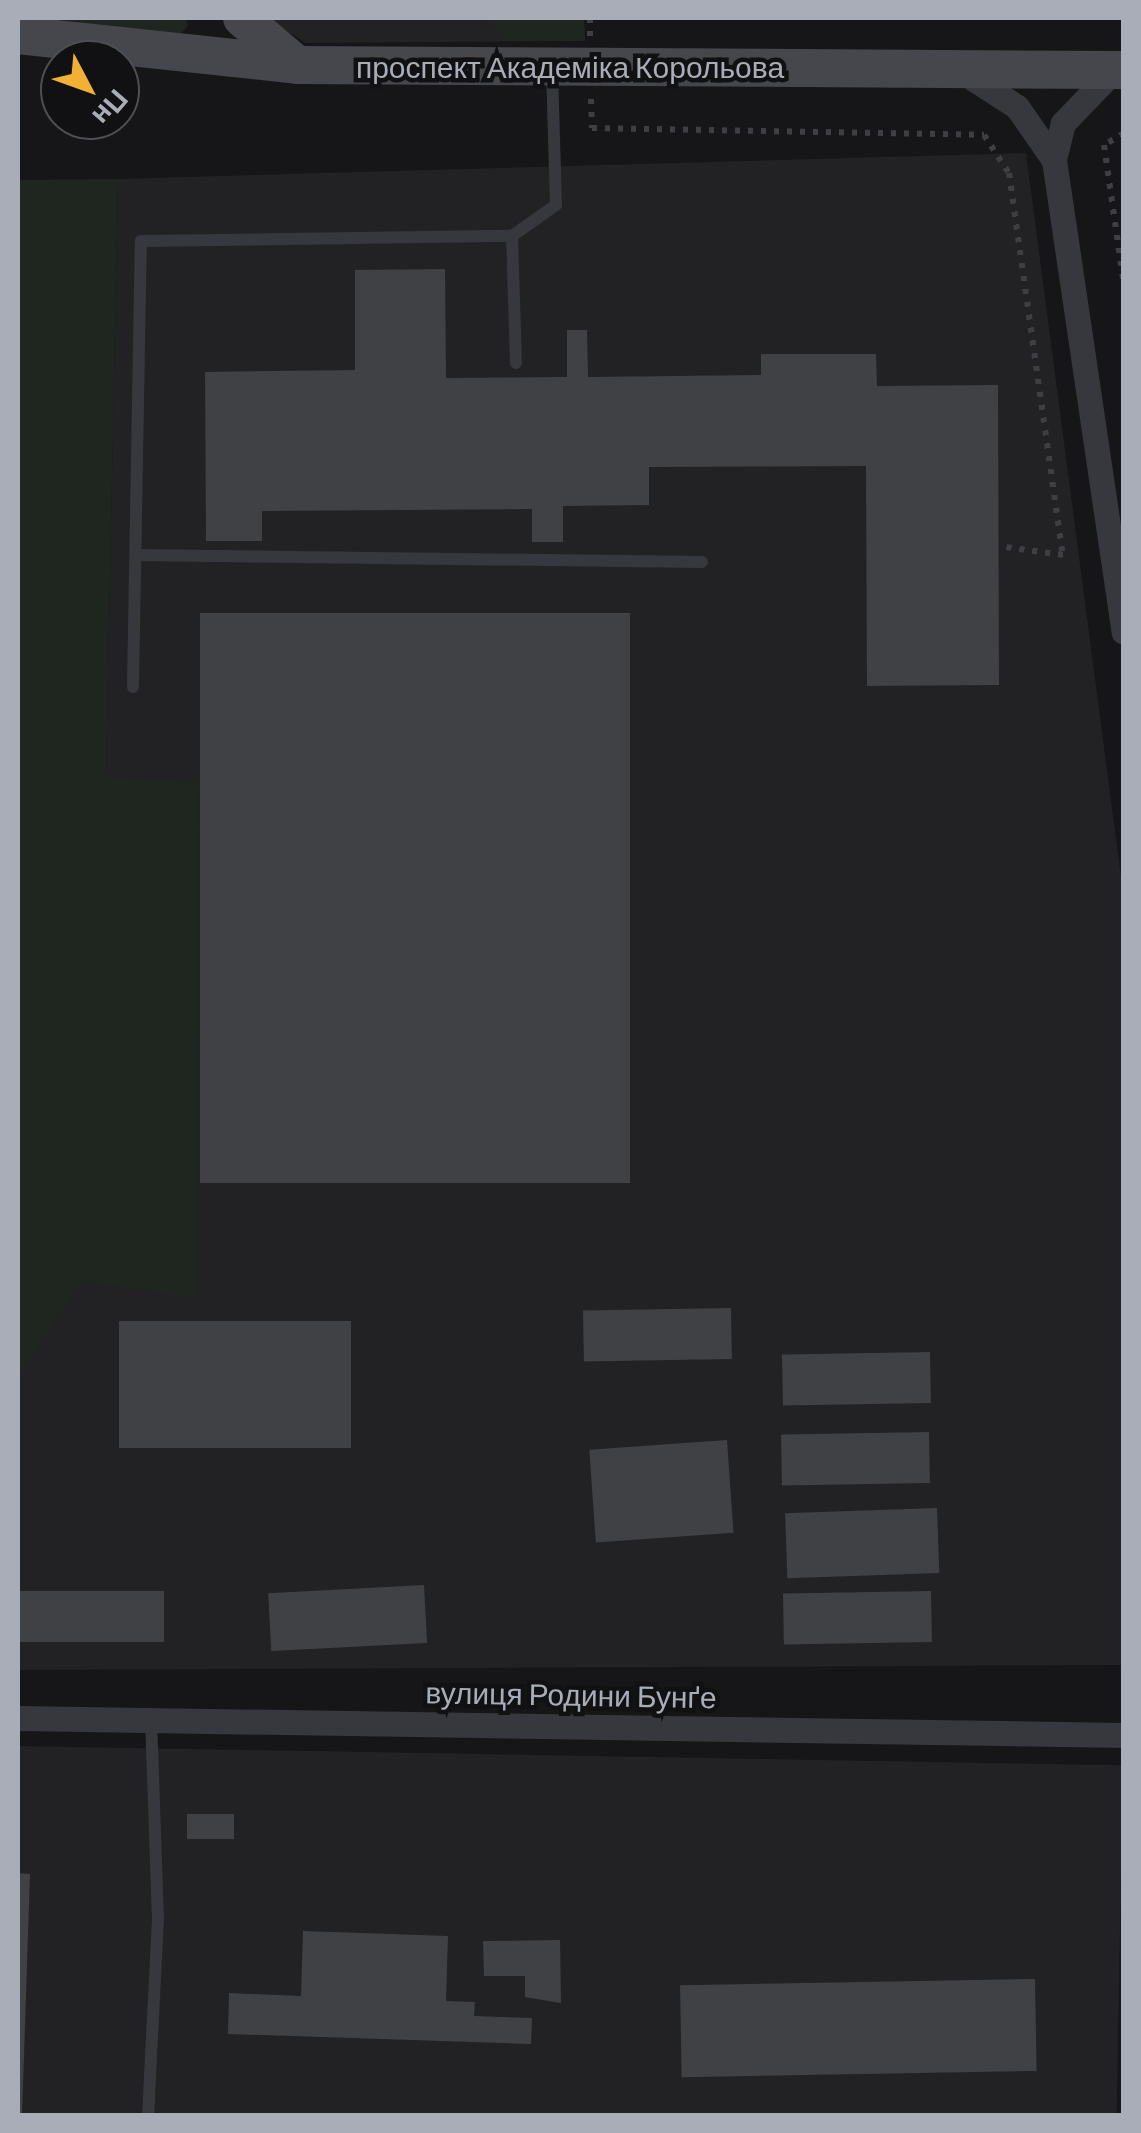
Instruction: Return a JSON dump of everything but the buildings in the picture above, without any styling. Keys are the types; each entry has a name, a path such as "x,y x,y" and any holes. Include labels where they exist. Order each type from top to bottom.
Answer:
{"main road":[{"path":"242,18 297,65"},
{"name":"проспект Академіка Корольова","path":"18,35 297,65 1119,70"}],"street":[{"path":"952,66 1018,106 1054,160"},
{"path":"1119,70 1063,123 1054,160 1124,632"},
{"name":"вулиця Родини Бунґе","path":"18,1718 1124,1735"}],"lane":[{"path":"133,687 141,241 512,236 556,205 552,68"},
{"path":"512,236 516,363"},
{"path":"136,555 702,562"},
{"path":"148,2116 158,1919 151,1720"}],"path":[{"path":"592,128 984,134 1009,173 1062,555 999,546"},
{"path":"1124,134 1104,144 1124,286"}],"shaded area":[{"path":"50,18 186,18 188,26 178,36"},
{"path":"266,18 584,18 585,41 306,43"},
{"path":"489,18 584,18 585,41 506,40"},
{"path":"1026,153 1123,892 1123,1665 18,1670 18,1261 96,1265 118,179"},
{"path":"118,179 106,778 199,782 196,1298 81,1281 18,1377 18,180"},
{"path":"18,1746 1123,1765 1117,2116 18,2115"}]}
